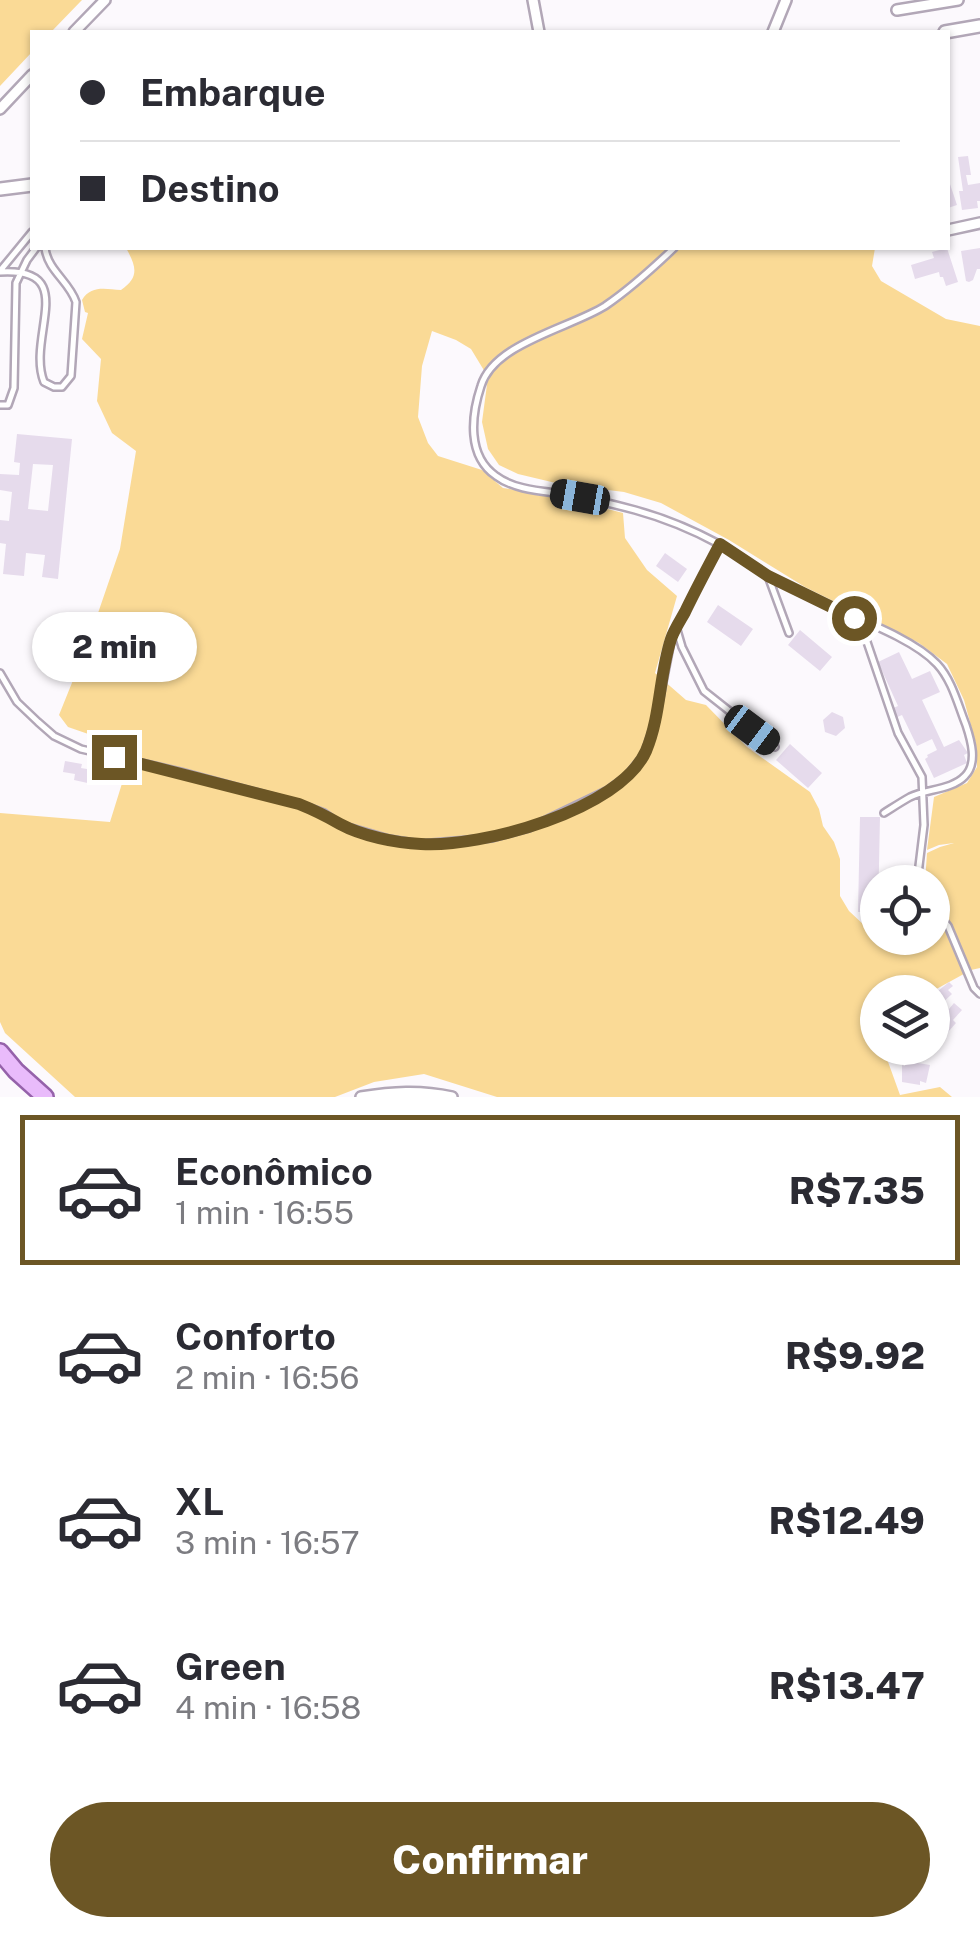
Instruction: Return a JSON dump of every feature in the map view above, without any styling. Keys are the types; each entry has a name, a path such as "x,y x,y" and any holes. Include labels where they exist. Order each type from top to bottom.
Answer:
{"main road":[{"path":"0,1052 45,1097"}],"street":[{"path":"76,30 105,0"},
{"path":"534,0 539,30"},
{"path":"774,30 786,0"},
{"path":"897,10 958,0"},
{"path":"950,31 980,26"},
{"path":"0,109 30,77"},
{"path":"0,189 30,185"},
{"path":"950,230 980,223"},
{"path":"361,1097 394,1092 452,1097"}],"lane":[{"path":"0,271 30,234"},
{"path":"0,406 8,405 14,388 16,282 35,250"},
{"path":"0,271 21,270 42,281 46,292 39,368 44,382 62,387 71,376 76,302 48,263 45,250"},
{"path":"672,250 640,280 601,308 493,364 482,383 473,435 476,448 495,476 514,485 580,497 669,521 720,544 768,576 889,633 931,658 953,691 968,732 971,765 962,779 912,796 884,813"},
{"path":"0,674 17,702 38,722 54,736 81,749 299,804 359,832 420,844 492,838 529,828 608,790 627,776 644,754 655,723 666,659 676,628 720,544"},
{"path":"768,576 789,633"},
{"path":"854,618 867,642 898,733 922,777 924,826 919,865"},
{"path":"676,628 704,691 774,747"},
{"path":"950,931 980,994"}],"shaded area":[{"path":"0,0 82,0 53,30 30,30 30,54 0,86"},
{"path":"127,250 875,250 872,266 881,281 946,319 980,326 980,968 950,982 950,975 860,975 860,1065 889,1065 900,1095 940,1087 952,1097 497,1097 424,1074 374,1082 335,1097 75,1097 5,1033 0,1022 0,813 110,822 124,777 123,746 68,727 59,715 120,549 136,451 112,433 97,401 101,359 82,339 88,313 82,300 94,290 121,290 134,271","holes":["432,331 471,349 488,377 482,422 488,449 499,465 560,484 624,492 661,503 805,587 919,643 947,664 964,700 976,744 977,767 967,783 934,797 927,850 954,843 927,853 926,865 950,865 950,955 860,955 860,921 840,896 840,859 810,792 747,747 706,705 686,700 655,673 677,596 647,570 625,538 623,513 561,497 503,488 482,470 438,456 418,417 422,366"]}],"building":[{"path":"968,156 968,185 980,183 980,201 978,208 962,210 958,157"},
{"path":"950,184 957,205 950,207"},
{"path":"980,248 980,269 973,280 966,281 961,251"},
{"path":"948,250 958,282 946,286 939,272 915,279 911,265 934,258 932,252"},
{"path":"17,434 72,439 58,579 42,577 45,555 26,553 24,576 3,574 6,544 0,543 0,520 9,521 12,492 0,490 0,474 19,475 20,463 14,462","holes":["33,464 53,465 48,511 28,509"]},
{"path":"665,553 687,569 678,582 656,566"},
{"path":"718,605 753,629 741,646 707,622"},
{"path":"800,630 832,657 820,671 788,645"},
{"path":"899,652 912,679 930,671 940,692 922,700 944,747 959,740 968,753 964,755 967,763 934,778 925,759 937,750 932,739 917,746 902,715 895,718 891,709 898,706 878,662"},
{"path":"832,712 843,717 845,728 836,736 825,732 823,720"},
{"path":"790,744 822,773 808,788 776,760"},
{"path":"65,761 82,764 81,768 96,767 92,784 74,780 75,774 63,772"},
{"path":"860,817 880,817 879,865 860,865 858,912"},
{"path":"954,1003 962,1010 950,1030 950,1008"},
{"path":"902,1065 930,1065 926,1083 902,1082"}],"route":[{"path":"114,757 299,804 359,832 389,839 445,844 492,838 529,828 570,810 627,776 644,754 655,723 672,636 720,544 768,576 854,618"}]}
